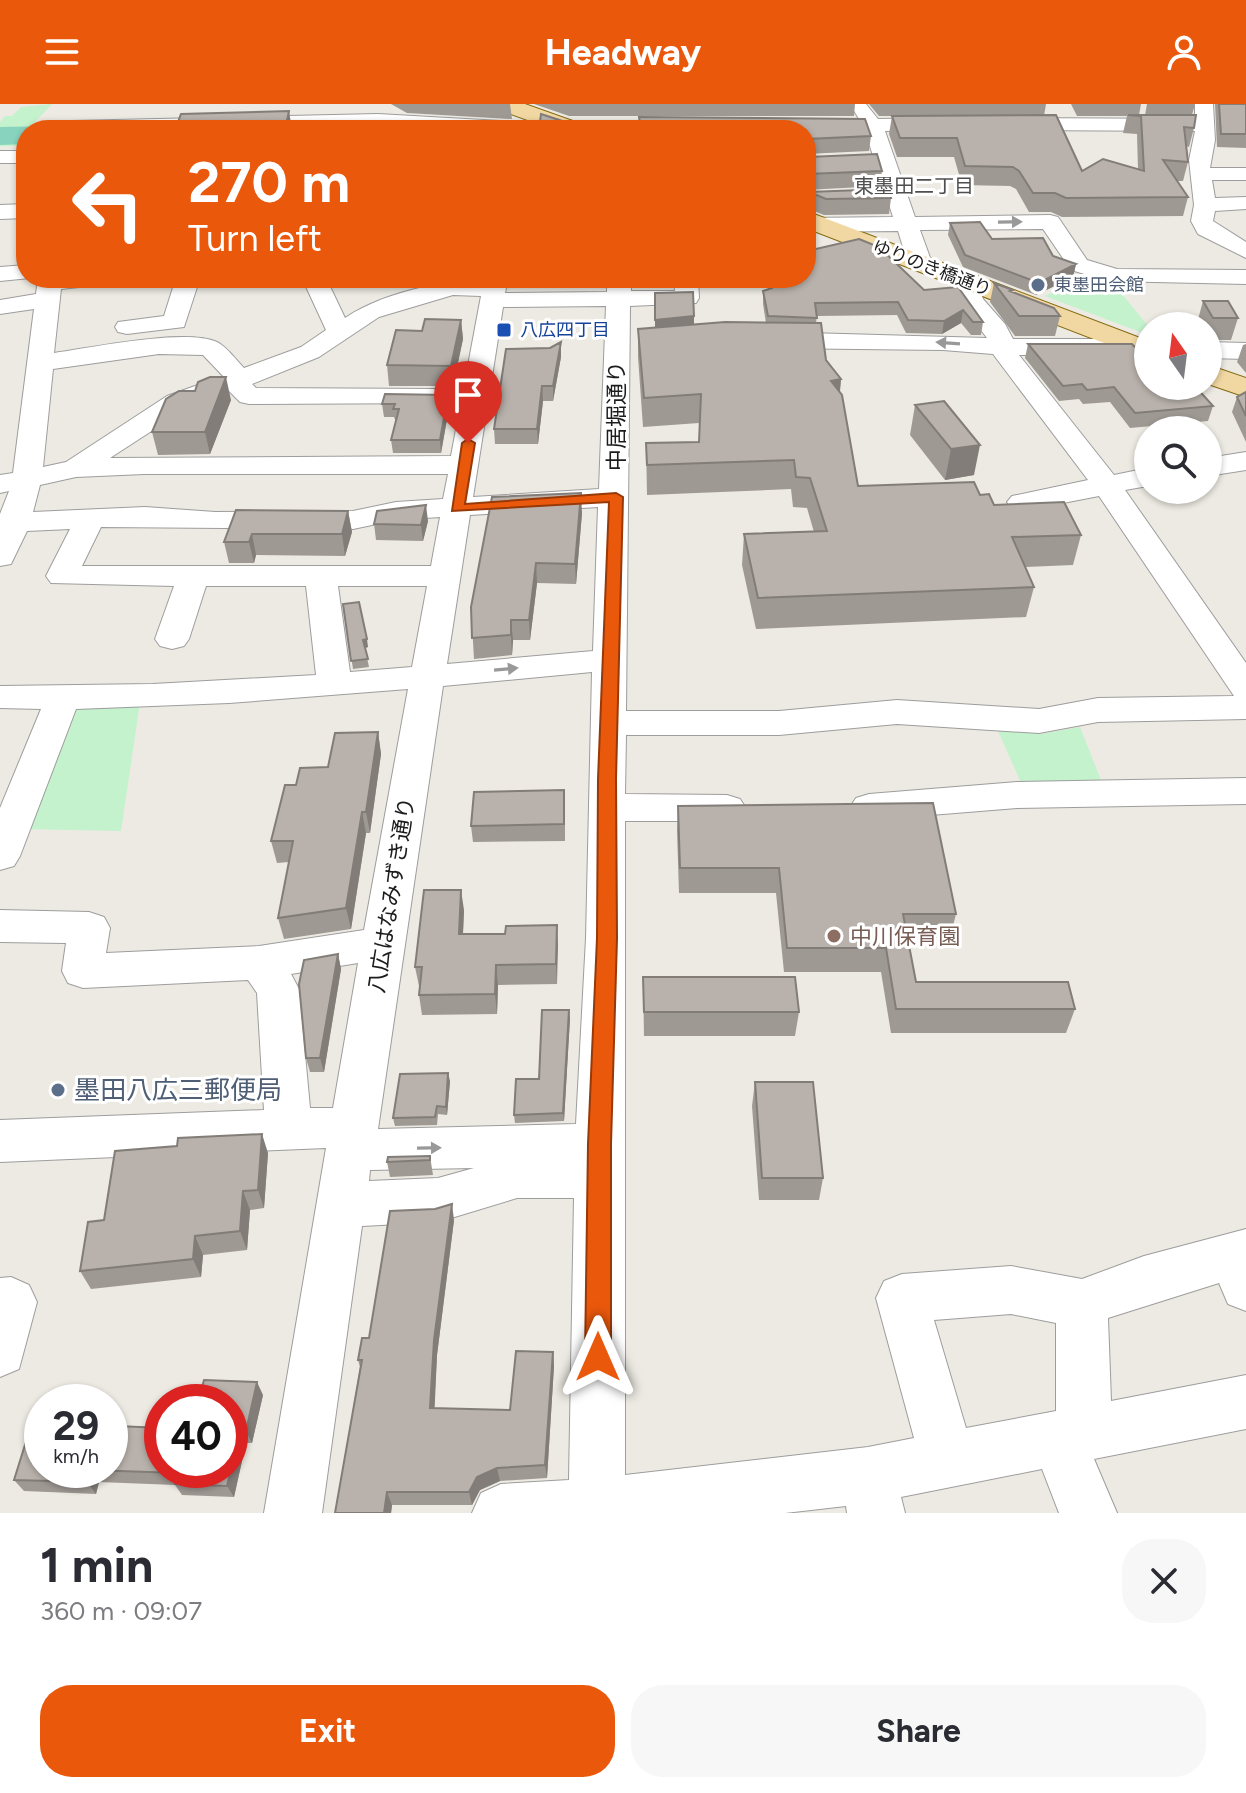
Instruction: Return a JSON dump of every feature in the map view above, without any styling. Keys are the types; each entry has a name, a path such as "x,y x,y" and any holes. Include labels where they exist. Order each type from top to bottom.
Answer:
{"main road":[{"path":"494,104 569,120"},
{"path":"505,104 572,120"},
{"name":"ゆりのき橋通り","path":"816,215 920,263 1134,344"},
{"path":"1222,379 1246,388"}],"street":[{"path":"494,104 516,120"},
{"path":"1060,104 1067,123"},
{"path":"132,106 188,105 414,120"},
{"path":"816,123 864,114 947,106"},
{"path":"145,120 243,108"},
{"path":"864,114 963,124"},
{"path":"864,114 885,160 889,195 906,224 920,263"},
{"path":"992,124 1067,123 1204,114 1201,174 1205,205 1202,221 1206,229 1246,251"},
{"path":"858,161 885,160"},
{"path":"1201,174 1246,174"},
{"path":"1205,205 1246,203"},
{"path":"816,213 906,224 1050,222 1079,265 1116,276 1246,277"},
{"path":"967,281 971,301 996,329 1003,347 1107,485 1148,550 1246,688"},
{"path":"0,307 34,288"},
{"path":"0,557 41,349 43,288"},
{"path":"41,349 80,332 175,322 178,300 183,299 186,288"},
{"path":"319,288 340,334"},
{"path":"75,469 177,402 239,382 340,334 370,312 420,288"},
{"path":"452,288 619,288 687,298 686,288"},
{"name":"中居堀通り","path":"597,1510 599,1160 607,938 608,723 616,497 626,349 619,288"},
{"name":"八広はなみずき通り","path":"293,1513 382,943 476,397 498,354 494,289"},
{"path":"738,339 1134,348"},
{"path":"41,349 210,348 249,396 476,397"},
{"path":"1222,350 1246,351"},
{"path":"1222,465 1246,461"},
{"path":"14,481 75,469 144,465 464,465"},
{"path":"1022,502 1134,480"},
{"path":"8,523 145,516 215,521 353,520 396,511 616,497"},
{"path":"90,519 62,576 445,576"},
{"path":"172,639 193,576"},
{"path":"321,576 334,683"},
{"path":"0,697 63,698 334,683 610,660"},
{"path":"0,856 63,698"},
{"path":"608,723 779,723 897,712 1039,721 1098,710 1246,707"},
{"path":"831,808 1017,795 1246,791"},
{"path":"606,807 768,808"},
{"path":"0,926 89,928 83,971 259,963 382,943"},
{"path":"259,963 278,989 289,1130"},
{"path":"0,1141 289,1130 599,1160"},
{"path":"342,1205 438,1200 517,1177 599,1160"},
{"path":"948,1461 902,1298 1011,1290 1082,1304 1144,1280 1242,1265"},
{"path":"0,1303 11,1302 0,1351"},
{"path":"1082,1304 1071,1436 1088,1513"},
{"path":"501,1513 872,1494 948,1461 1246,1402"}],"green space":[{"path":"52,104 37,120 16,120 16,146 0,146 0,122 21,107"},
{"path":"0,127 16,127 16,144 0,145"},
{"path":"1092,273 1108,277 1137,312 1134,312 1134,330 1045,296"},
{"path":"140,702 121,831 25,829 76,705"},
{"path":"1080,727 1102,783 1022,785 998,731 1041,734"}],"building":[{"path":"1219,104 1246,104 1246,134 1221,134"},
{"path":"289,111 287,120 179,120 181,114"},
{"path":"541,114 559,120 540,120"},
{"path":"1056,115 1082,171 1103,159 1144,171 1141,116 1128,115 1196,115 1194,128 1184,127 1188,162 1163,160 1188,197 1066,198 1055,193 1033,193 1013,167 965,166 957,138 900,138 892,116"},
{"path":"639,117 865,119 871,136 816,139 816,120 640,120"},
{"path":"877,154 882,171 816,174 816,157"},
{"path":"888,189 891,198 826,199 816,195 816,192"},
{"path":"980,222 992,239 1043,238 1053,256 1076,264 1039,283 965,255 950,223"},
{"path":"859,239 879,247 924,290 958,287 983,322 973,322 963,310 944,321 908,320 898,302 815,303 817,318 768,316 763,291 772,288 816,288 816,249"},
{"path":"994,283 1054,308 1060,316 1019,316"},
{"path":"693,292 694,316 655,320 655,293"},
{"path":"1203,301 1228,301 1238,318 1222,318 1222,312 1209,312"},
{"path":"425,319 461,320 451,366 387,365 396,330 422,331"},
{"path":"725,322 821,323 826,360 841,379 831,381 842,395 858,486 974,482 980,495 989,494 994,505 1064,502 1081,535 1012,537 1034,587 758,598 744,534 827,531 810,478 796,477 794,460 647,465 646,443 699,442 701,394 644,398 638,329"},
{"path":"561,342 553,386 542,386 537,429 494,429 506,349 550,348"},
{"path":"1028,344 1132,344 1134,400 1208,400 1213,406 1135,413 1114,387 1087,390 1082,384 1063,386"},
{"path":"210,377 226,377 205,432 152,432 166,399 179,391 195,391 198,382"},
{"path":"1246,392 1246,416 1237,397"},
{"path":"385,394 448,395 440,440 391,440 399,409 393,409 395,404 382,404"},
{"path":"944,401 980,445 951,449 915,405"},
{"path":"581,493 575,564 536,563 529,620 511,620 511,635 472,638 471,607 492,497"},
{"path":"426,505 421,525 374,524 377,511"},
{"path":"236,510 348,511 342,534 252,534 249,542 224,542"},
{"path":"359,602 368,659 351,661 343,604"},
{"path":"378,732 366,812 362,812 346,908 278,918 293,841 271,841 285,785 296,785 300,768 328,767 335,733"},
{"path":"564,790 564,824 471,826 474,792"},
{"path":"933,803 956,914 903,914 916,982 1068,982 1075,1009 896,1009 886,948 787,948 779,868 680,868 678,806"},
{"path":"424,890 461,890 459,934 505,934 506,926 557,925 556,964 496,965 495,994 419,995 422,967 415,967"},
{"path":"338,954 320,1058 306,1058 299,984 304,960"},
{"path":"643,977 795,977 799,1012 644,1012"},
{"path":"542,1010 569,1010 563,1113 514,1115 516,1079 539,1079"},
{"path":"448,1073 446,1107 437,1106 435,1117 393,1118 400,1074"},
{"path":"755,1082 813,1082 823,1178 762,1178"},
{"path":"262,1134 258,1190 243,1191 240,1231 195,1236 193,1259 80,1271 88,1222 104,1220 115,1151 177,1146 178,1138"},
{"path":"430,1156 430,1160 387,1162 388,1157"},
{"path":"452,1204 434,1340 430,1408 510,1410 516,1351 553,1352 545,1465 497,1468 477,1477 469,1492 387,1492 384,1513 335,1513 362,1360 358,1360 362,1338 369,1338 390,1211 435,1209"},
{"path":"204,1380 257,1382 248,1422 248,1384 203,1384"},
{"path":"128,1426 144,1427 144,1472 128,1471"},
{"path":"24,1448 24,1480 14,1480"}],"place":[{"name":"東墨田会館","path":"1038,285"},
{"name":"八広四丁目","path":"504,330"},
{"name":"中川保育園","path":"834,936"},
{"name":"墨田八広三郵便局","path":"58,1090"}],"district":[{"name":"東墨田二丁目","path":"914,186"}],"route":[{"path":"468,443 457,508 616,497 606,807 607,938 599,1144 598,1357"}]}
